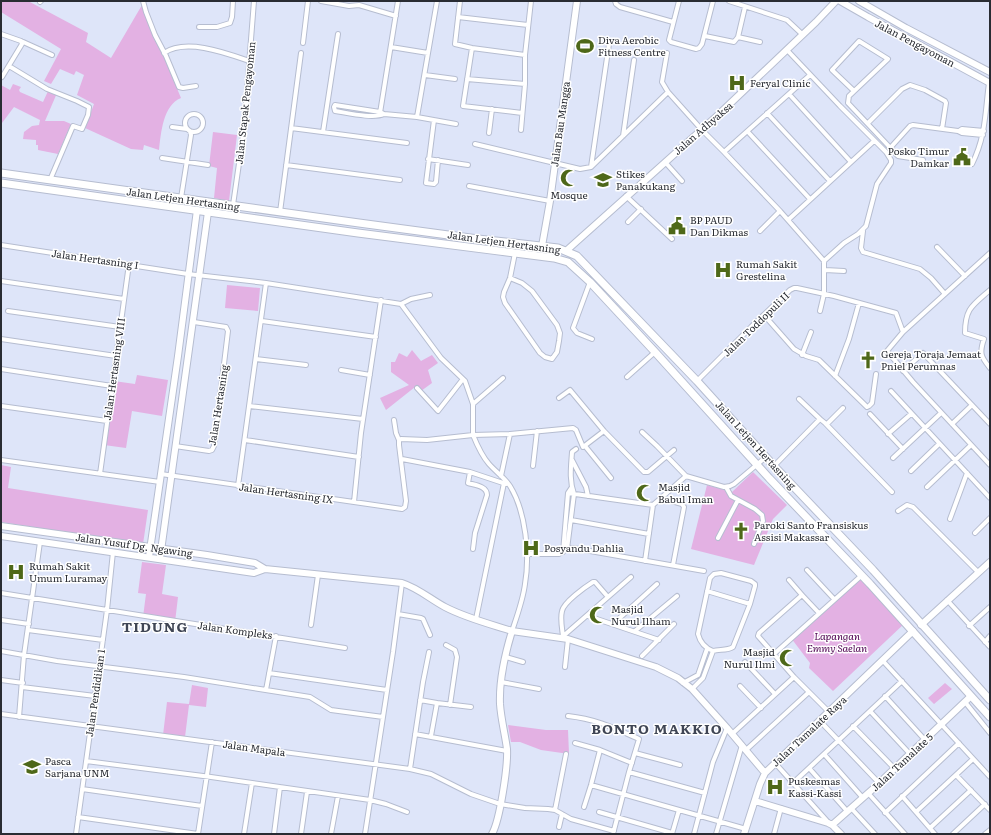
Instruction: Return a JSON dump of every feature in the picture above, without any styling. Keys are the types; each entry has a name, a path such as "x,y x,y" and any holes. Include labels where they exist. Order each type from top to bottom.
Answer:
{"main road":[{"name":"Jalan Letjen Hertasning","path":"1,173 359,223 542,246 566,251 577,256 698,381 774,466 832,527 990,700"},
{"name":"Jalan Letjen Hertasning","path":"1,183 358,233 515,252 564,260 573,266 590,282 672,370 757,465 913,631 967,699 990,717"},
{"path":"120,200 121,190"},
{"path":"358,233 359,223"},
{"path":"672,370 680,362"},
{"path":"823,536 832,527"}],"street":[{"path":"143,1 155,35 178,87 183,88 196,86"},
{"path":"199,27 217,27 230,23 233,1"},
{"name":"Jalan Stapak Pengayoman","path":"233,205 244,129 254,1"},
{"path":"303,43 308,1"},
{"path":"321,1 349,6 356,3 396,16"},
{"path":"381,114 398,1"},
{"path":"417,117 437,1"},
{"path":"460,1 454,43 456,45 525,55"},
{"path":"521,130 525,84 525,55 531,1"},
{"name":"Jalan Bau Mangga","path":"542,246 550,201 577,1"},
{"path":"615,1 617,6 673,22"},
{"path":"679,1 669,40 671,42 696,49 701,47 705,36 713,1"},
{"path":"729,1 786,20 803,35"},
{"name":"Jalan Adhyaksa","path":"566,251 626,196 702,130 803,35 836,1"},
{"name":"Jalan Pengayoman","path":"840,1 990,83"},
{"name":"Jalan Pengayoman","path":"859,1 906,28 990,72"},
{"path":"705,36 732,43 736,41 745,7"},
{"path":"458,17 528,25"},
{"path":"1,34 52,55"},
{"path":"323,132 338,34"},
{"path":"738,37 760,42"},
{"path":"2,77 22,44 21,41"},
{"path":"854,91 832,70 859,41 888,59 854,91 848,98 848,103 900,157 923,160"},
{"path":"591,167 609,44"},
{"path":"164,53 179,48 194,47 217,51 249,61"},
{"path":"391,47 428,53"},
{"path":"472,48 462,106 522,113"},
{"path":"787,50 890,157 892,161 877,184 866,226 824,261"},
{"path":"280,212 301,53"},
{"path":"667,53 662,82 668,92 702,130 780,211 824,261 824,294 820,311"},
{"path":"623,136 634,60"},
{"path":"9,66 47,89 77,101 89,108 88,115 82,129 73,126 50,180"},
{"path":"724,152 810,75"},
{"path":"425,76 455,79"},
{"path":"467,79 525,84"},
{"path":"972,164 984,133 990,83"},
{"path":"868,123 902,89 910,85 925,90 946,102 942,129"},
{"path":"475,144 580,169 591,167 668,92"},
{"path":"789,94 851,162"},
{"path":"381,114 335,105 334,107 335,111 417,117 456,124"},
{"path":"489,133 492,110"},
{"path":"767,113 830,181"},
{"path":"172,127 188,130 197,132 201,129 203,123 199,116 192,115 185,121 188,130 191,135 181,198"},
{"path":"434,120 426,183 434,184 436,182 438,160"},
{"path":"891,147 910,126 913,125 959,131 962,133 984,133"},
{"path":"291,128 408,143"},
{"path":"748,132 810,199"},
{"path":"788,220 874,141"},
{"path":"162,158 208,165"},
{"path":"428,159 468,165"},
{"path":"665,162 682,181"},
{"path":"286,165 400,180"},
{"path":"469,186 550,201"},
{"path":"626,196 672,239"},
{"path":"628,222 640,209"},
{"path":"149,557 162,474 197,210"},
{"path":"760,231 780,211"},
{"path":"160,558 194,322 208,212"},
{"path":"863,230 861,248 863,252 920,269 945,294"},
{"path":"192,243 203,245"},
{"name":"Jalan Hertasning I","path":"1,245 188,274 266,283 401,304"},
{"path":"937,247 965,276"},
{"path":"510,278 522,283 532,291 557,325 560,333 559,341 552,359 545,357 540,353 505,304 503,297 510,278 515,252"},
{"path":"989,255 903,332 888,348 887,352 990,465"},
{"name":"Jalan Hertasning VIII","path":"100,474 129,264"},
{"path":"825,270 844,271"},
{"path":"1,282 124,300"},
{"path":"590,282 573,328 577,333 592,339"},
{"path":"238,486 262,321 266,283"},
{"name":"Jalan Toddopuli II","path":"698,381 764,315 794,288 824,294 896,313 903,332"},
{"path":"989,293 972,305 964,321 965,333 984,339 981,355 990,368"},
{"path":"430,295 411,299 401,304 441,358 463,379 473,404 473,435 485,459 510,485 522,518 525,533 525,584 512,631 501,682 500,703 507,751 505,778 497,820 492,834"},
{"path":"354,502 381,300"},
{"path":"835,376 849,339 859,303"},
{"path":"8,311 120,327"},
{"path":"764,315 794,349 802,355 819,360 866,407 872,403 876,374"},
{"path":"262,321 376,337"},
{"name":"Jalan Hertasning","path":"175,446 209,451 212,450 214,446 228,331 226,327 194,322"},
{"path":"802,355 811,332"},
{"path":"1,339 116,356"},
{"path":"627,377 655,352"},
{"path":"903,371 923,352 990,424"},
{"path":"256,359 306,365"},
{"path":"1,369 112,386"},
{"path":"341,370 370,375"},
{"path":"473,404 503,378"},
{"path":"417,388 438,411 463,379"},
{"path":"559,398 570,390 604,431 644,472 648,472 674,450"},
{"path":"891,391 990,498"},
{"path":"799,399 827,424 892,492"},
{"path":"952,424 972,405"},
{"path":"1,406 107,421"},
{"path":"249,406 364,419"},
{"path":"827,424 843,408"},
{"path":"893,458 941,413"},
{"path":"870,414 903,449"},
{"path":"888,434 912,414"},
{"path":"774,466 820,419"},
{"path":"394,420 402,458 470,472 510,485"},
{"path":"399,440 427,440 473,435 510,434 574,428 584,446 611,478"},
{"path":"533,466 537,431"},
{"path":"584,446 604,431"},
{"path":"642,432 686,476 722,487 734,484 766,457"},
{"path":"501,476 510,434"},
{"path":"245,440 359,457"},
{"path":"911,471 939,444"},
{"path":"927,487 971,445"},
{"path":"568,549 574,494 570,477 572,452 576,449"},
{"name":"Jalan Hertasning IX","path":"162,474 402,509 405,507 406,501 402,458"},
{"path":"572,458 586,487 588,496"},
{"path":"1,460 160,482"},
{"path":"470,472 468,482 485,488 487,491 475,533 473,549"},
{"path":"950,519 967,473"},
{"path":"645,561 653,505 686,476"},
{"path":"476,619 504,483"},
{"path":"563,552 568,493 572,487"},
{"path":"726,487 731,496 760,513 763,518 762,526 754,544"},
{"path":"568,493 653,505"},
{"path":"661,498 682,504 684,507 673,565"},
{"path":"718,538 738,500"},
{"path":"898,511 906,505 913,507 978,572"},
{"path":"975,533 990,518"},
{"path":"571,520 649,534"},
{"name":"Jalan Yusuf Dg. Ngawing","path":"1,526 194,553 255,563 265,569 402,583 419,591 445,607 476,619 512,631 564,638 656,667 678,678 692,689 765,773"},
{"path":"19,717 24,656 42,532"},
{"name":"Jalan Yusuf Dg. Ngawing","path":"1,536 160,558 254,573 265,569"},
{"path":"526,554 558,554 568,549 585,550 704,571"},
{"name":"Jalan Pendidikan 1","path":"76,834 114,552"},
{"path":"193,563 194,553"},
{"path":"921,625 990,562"},
{"path":"807,570 834,599"},
{"path":"718,573 752,581 755,584 750,604 733,646 728,649 718,649 713,651 707,649 700,641 698,634 707,591 712,576 718,573"},
{"path":"311,625 318,575"},
{"path":"774,654 861,576"},
{"path":"564,638 631,577"},
{"path":"789,580 819,613"},
{"path":"565,667 564,638 561,617 563,608 586,587 594,582 608,598"},
{"path":"365,834 402,583"},
{"path":"613,624 657,584"},
{"path":"707,591 750,604"},
{"name":"Jalan Kompleks","path":"1,593 345,648"},
{"path":"635,631 677,596"},
{"path":"802,596 759,633 758,636 808,692 829,712"},
{"path":"947,600 990,647"},
{"path":"970,626 990,607"},
{"path":"398,614 423,619 430,636"},
{"path":"588,616 659,640"},
{"path":"1,620 29,624"},
{"path":"642,656 674,624"},
{"path":"28,630 103,640"},
{"name":"Jalan Tamalate Raya","path":"745,832 760,784 765,773 913,631"},
{"path":"266,690 276,636"},
{"path":"985,642 990,636"},
{"path":"446,645 455,650 457,657 450,704"},
{"path":"684,682 698,675 707,649"},
{"path":"1,651 24,656 310,697 326,708 337,712 383,718"},
{"path":"692,689 703,678 713,651"},
{"path":"410,769 429,652"},
{"path":"506,657 523,662"},
{"path":"883,661 990,777"},
{"path":"745,662 775,694"},
{"path":"269,673 387,690"},
{"path":"698,675 703,678"},
{"path":"732,734 794,677"},
{"path":"1,680 22,685 95,696"},
{"path":"793,783 902,681"},
{"path":"501,682 539,689"},
{"path":"740,686 761,708"},
{"path":"746,750 808,692"},
{"path":"885,696 925,740"},
{"path":"967,699 990,733"},
{"name":"Jalan Tamalate 5","path":"830,824 866,796 967,699"},
{"path":"420,700 471,707"},
{"path":"431,736 437,703"},
{"path":"870,711 910,754"},
{"name":"Jalan Mapala","path":"1,714 410,769 432,774 471,794 500,804 530,809 544,808 555,810"},
{"path":"566,754 555,810 571,819 613,832 639,739 599,721 568,716"},
{"path":"819,720 879,783"},
{"path":"853,726 895,769"},
{"path":"694,834 713,762 727,728"},
{"path":"415,734 507,751"},
{"path":"78,816 198,834 212,742"},
{"path":"575,743 600,750 632,763"},
{"path":"885,813 959,743"},
{"path":"716,834 742,745"},
{"path":"584,807 600,750"},
{"path":"635,753 680,765"},
{"path":"824,754 905,834"},
{"path":"916,812 973,759"},
{"path":"86,761 206,776 307,792 370,800 407,812"},
{"path":"775,763 830,824 841,834"},
{"path":"809,768 849,810 875,834"},
{"path":"629,772 705,793"},
{"path":"956,775 990,810"},
{"path":"244,834 252,783"},
{"path":"591,785 720,822 745,832"},
{"path":"274,834 280,787"},
{"path":"82,789 202,806"},
{"path":"930,828 971,790"},
{"path":"301,834 307,792"},
{"path":"331,834 338,796"},
{"path":"902,796 935,834"},
{"path":"755,801 830,824"},
{"path":"953,834 985,804"},
{"path":"780,834 774,833 781,808"},
{"path":"599,812 672,834 679,810"},
{"path":"559,827 562,814"},
{"path":"986,834 990,830"}],"green space":[{"path":"1,1 28,1 88,33 86,42 111,58 142,5 181,98 170,107 164,120 159,150 144,145 143,150 131,149 85,128 94,104 77,95 84,75 76,71 74,75 60,69 51,84 44,81 61,49 1,12"},
{"path":"13,84 21,87 19,90 20,92 43,102 49,89 57,93 45,121 64,121 71,124 58,154 38,150 36,140 23,139 24,132 32,126 39,125 40,120 14,107 2,123 1,131 1,85 10,90"},
{"path":"213,132 237,135 229,201 214,198 217,168 209,166"},
{"path":"227,285 260,288 258,311 225,308"},
{"path":"412,350 421,361 432,355 438,363 428,370 432,383 421,391 415,387 386,410 380,398 409,385 391,372 391,362 395,362 399,353 407,357"},
{"path":"137,375 168,380 162,416 132,411 126,448 104,445 114,381 135,384"},
{"path":"1,465 11,467 8,488 148,510 143,544 1,522"},
{"path":"753,472 787,505 773,519 754,565 691,549 707,485 732,492"},
{"path":"142,562 166,565 162,594 178,597 175,622 143,617 146,594 138,593"},
{"name":"Lapangan Emmy Saelan","path":"861,576 905,623 833,691 809,668 810,663 791,638"},
{"path":"945,683 952,689 934,704 928,698"},
{"path":"192,685 208,688 206,707 189,705 185,737 163,735 167,702 189,704"},
{"path":"508,725 546,730 568,730 569,754 541,750 520,742 511,742"}],"place":[{"name":"Diva Aerobic Fitness Centre","path":"585,46"},
{"name":"Feryal Clinic","path":"737,83"},
{"name":"Posko Timur Damkar","path":"962,157"},
{"name":"Mosque","path":"569,178"},
{"name":"Stikes Panakukang","path":"603,180"},
{"name":"BP PAUD Dan Dikmas","path":"677,226"},
{"name":"Rumah Sakit Grestelina","path":"723,270"},
{"name":"Gereja Toraja Jemaat Pniel Perumnas","path":"868,360"},
{"name":"Masjid Babul Iman","path":"645,493"},
{"name":"Paroki Santo Fransiskus Assisi Makassar","path":"741,531"},
{"name":"Posyandu Dahlia","path":"531,548"},
{"name":"Rumah Sakit Umum Luramay","path":"16,572"},
{"name":"Masjid Nurul Ilham","path":"598,615"},
{"name":"Masjid Nurul Ilmi","path":"788,658"},
{"name":"Pasca Sarjana UNM","path":"32,767"},
{"name":"Puskesmas Kassi-Kassi","path":"775,787"}],"district":[{"name":"TIDUNG","path":"155,627"},
{"name":"BONTO MAKKIO","path":"657,729"}]}
